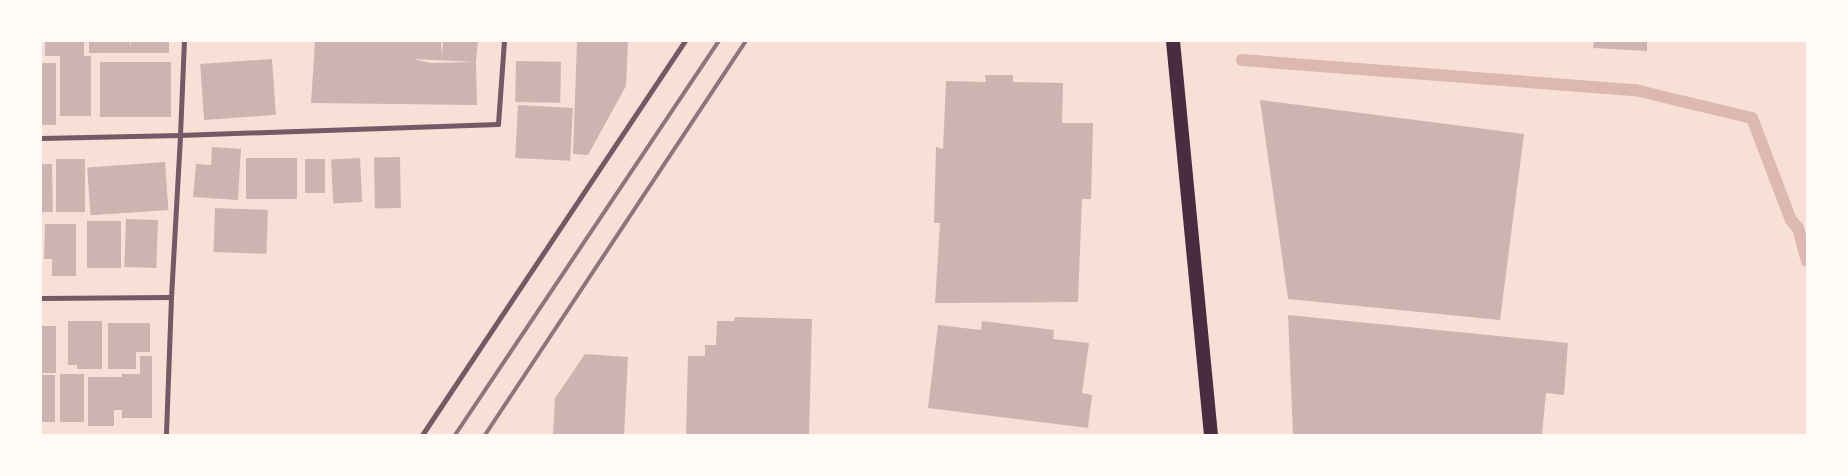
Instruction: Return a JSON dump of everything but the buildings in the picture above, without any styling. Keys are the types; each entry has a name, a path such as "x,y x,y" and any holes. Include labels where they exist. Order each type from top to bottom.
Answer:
{"highway":[{"path":"1173,41 1212,435"}],"street":[{"path":"166,435 184,41"},
{"path":"41,138 498,124 504,41"},
{"path":"422,435 685,41"},
{"path":"41,298 171,298"}],"waterway":[{"path":"1242,60 1635,90 1752,118 1791,220 1798,228 1807,261"}],"railway":[{"path":"455,435 719,41"},
{"path":"485,435 746,41"}]}
